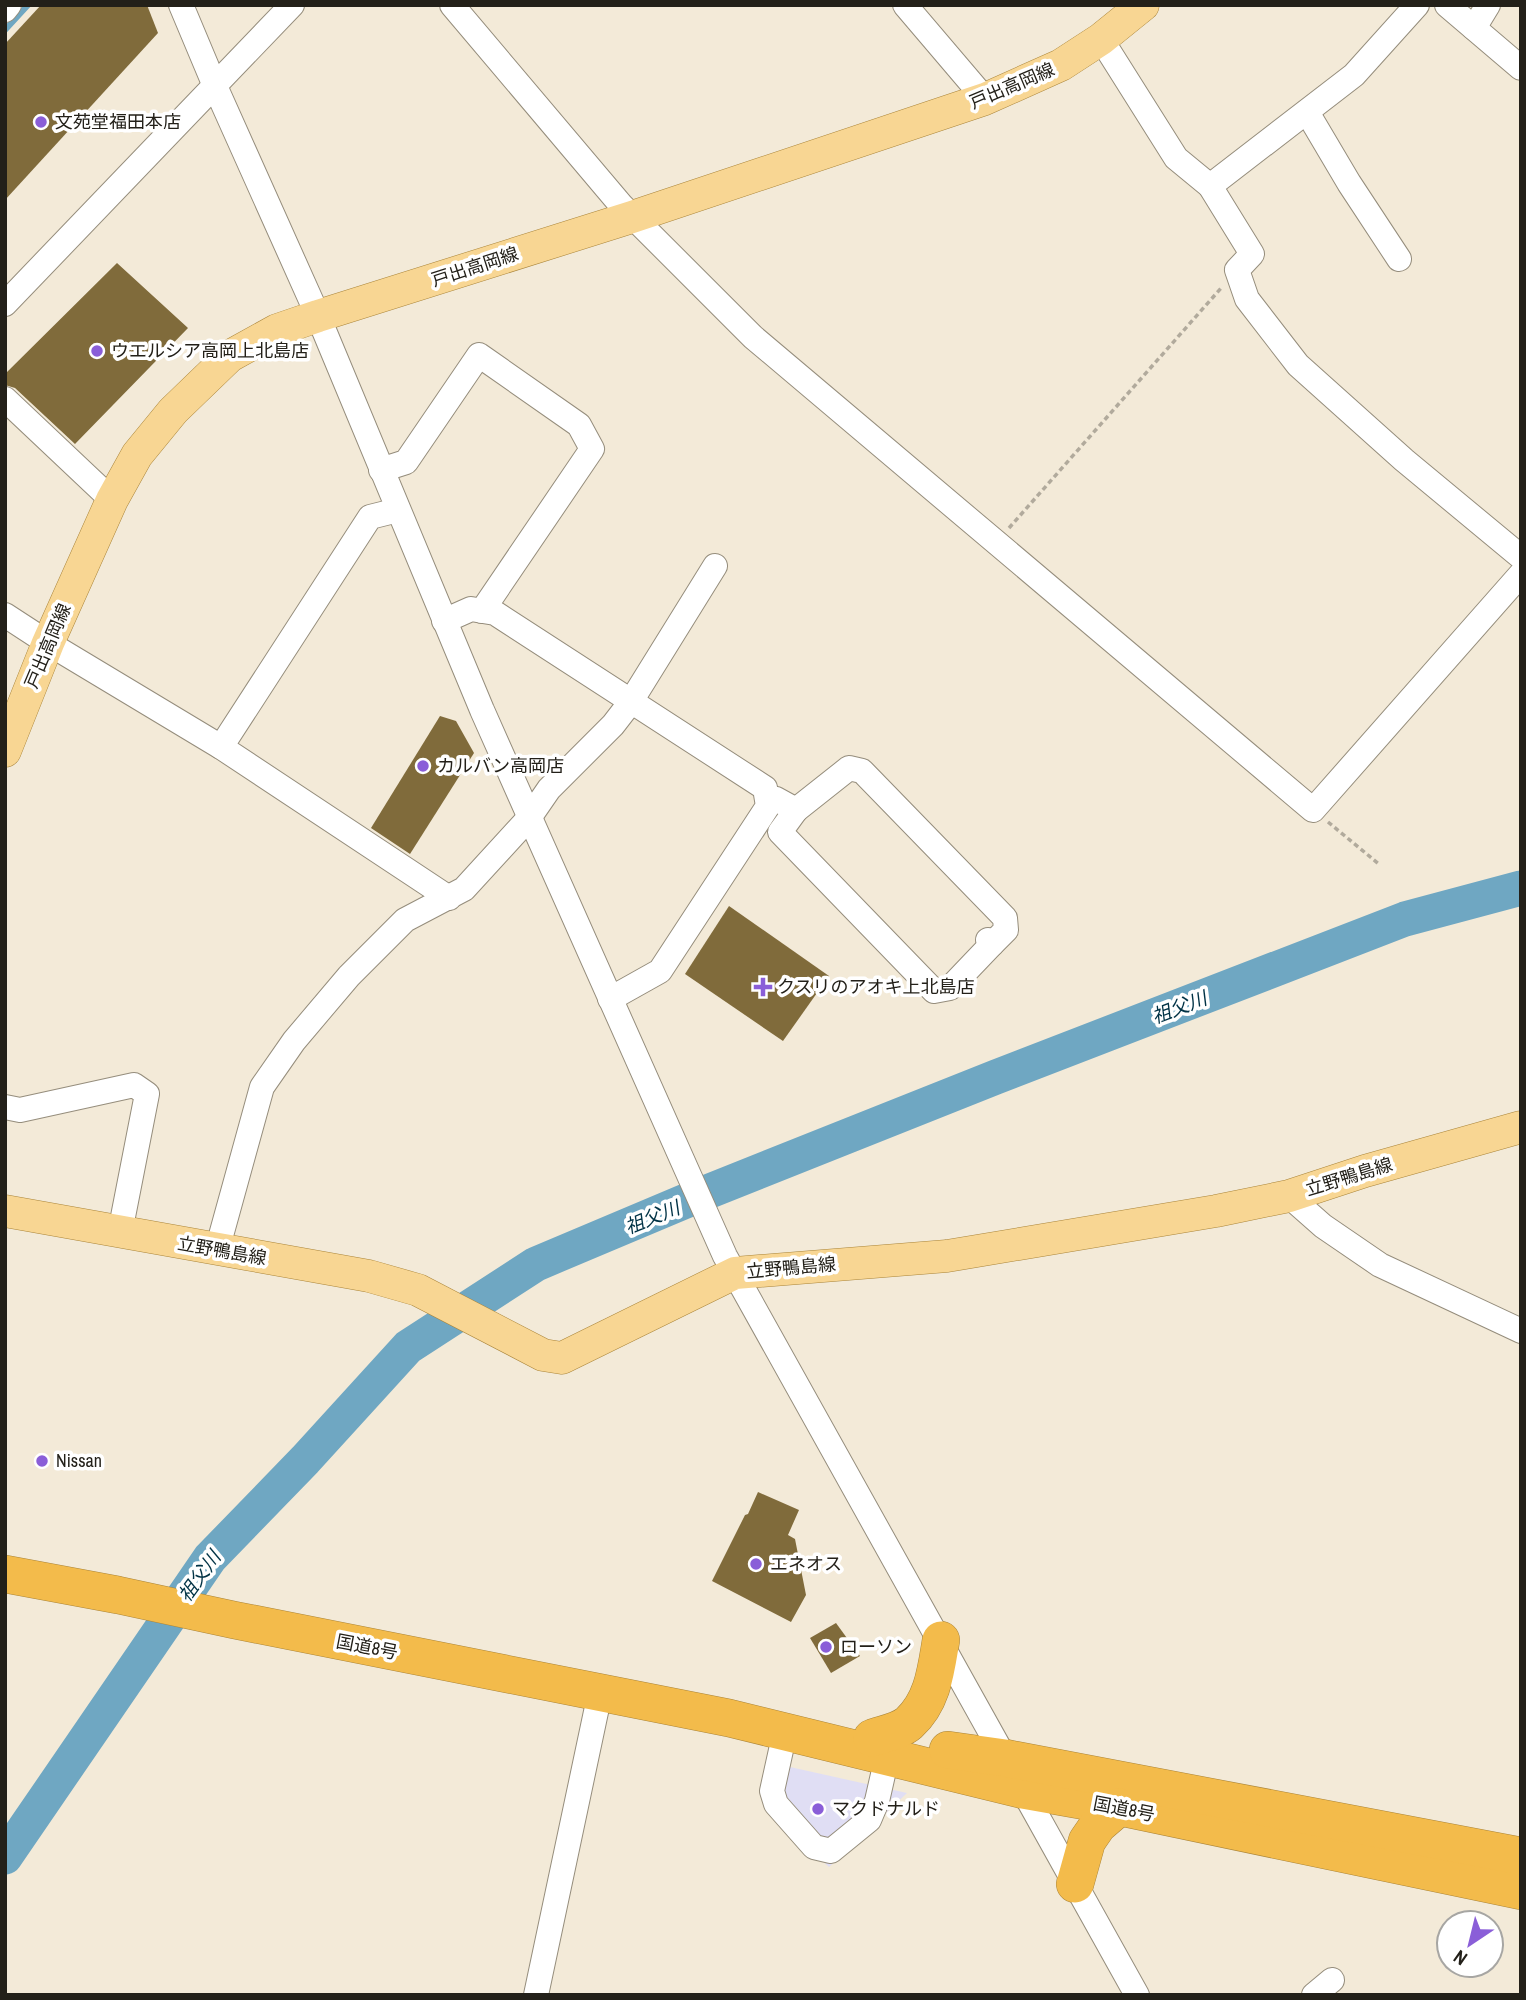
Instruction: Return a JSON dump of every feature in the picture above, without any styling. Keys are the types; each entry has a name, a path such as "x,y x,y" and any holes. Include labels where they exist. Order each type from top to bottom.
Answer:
{"highway":[{"name":"国道8号","path":"5,1574 879,1747 1023,1790 1119,1807 1521,1891"},
{"path":"879,1747 907,1725 924,1704 934,1678 940,1640"},
{"name":"国道8号","path":"729,1718 785,1732 879,1747 1004,1758 1521,1856"},
{"path":"1075,1884 1087,1841 1098,1825 1119,1807"}],"main road":[{"name":"戸出高岡線","path":"5,751 48,643 112,500 137,455 173,411 230,356 277,330 318,316 632,217 985,99 1061,65 1101,39 1136,8"},
{"name":"立野鴨島線","path":"5,1211 369,1276 418,1290 543,1355 562,1358 730,1265 947,1256 1216,1211 1289,1196 1364,1171 1521,1126"}],"street":[{"path":"5,10 9,5"},
{"path":"181,5 318,316 529,818 730,1265 1138,1995"},
{"path":"5,304 292,5"},
{"path":"452,5 632,217 753,337 1313,810 1521,574"},
{"path":"905,5 985,99"},
{"path":"1210,187 1354,75 1417,5"},
{"path":"1447,5 1521,68"},
{"path":"1474,28 1488,5"},
{"path":"1101,39 1176,158 1210,187 1252,254 1237,270 1247,299 1298,365 1404,460 1521,556"},
{"path":"1307,112 1399,259"},
{"path":"381,470 406,462 479,355 579,425 592,449 568,496 482,611"},
{"path":"5,399 112,500"},
{"path":"221,747 370,517 398,510"},
{"path":"217,1250 262,1087 295,1041 349,976 405,920 464,889 529,818 549,789 613,725 630,703 704,577"},
{"path":"444,621 471,609 495,613 765,788 768,806 660,971 610,999"},
{"path":"5,615 221,747 449,898"},
{"path":"849,768 862,771 1004,918 1006,930 990,942 950,988 934,991 780,832 796,810 849,768"},
{"path":"768,798 776,799 796,810"},
{"path":"5,1107 20,1110 134,1085 148,1094 120,1232"},
{"path":"1289,1196 1323,1226 1380,1265 1521,1331"},
{"path":"536,1995 600,1693"},
{"path":"785,1732 772,1791 776,1804 814,1847 831,1851 869,1820 877,1801 879,1747"}],"path":[{"path":"996,543 1237,270"},
{"path":"1313,810 1380,865"}],"shaded area":[{"path":"772,1763 907,1793 829,1867 763,1805"}],"building":[{"name":"文苑堂福田本店","path":"41,5 147,5 158,33 5,200 5,44"},
{"name":"ウエルシア高岡上北島店","path":"117,263 188,328 75,444 15,388 5,385 5,374"},
{"path":"440,716 456,721 474,753 410,854 371,828"},
{"path":"729,906 829,976 783,1041 685,974"},
{"path":"758,1492 799,1510 788,1535 795,1539 806,1595 791,1622 712,1581"},
{"path":"836,1623 860,1656 831,1673 810,1638"}],"waterway":[{"path":"5,30 28,5"},
{"name":"祖父川","path":"5,1857 210,1558 305,1460 408,1347 536,1264 702,1194 996,1077 1405,919 1521,888"}],"place":[{"name":"文苑堂福田本店","path":"41,122"},
{"name":"ウエルシア高岡上北島店","path":"97,351"},
{"name":"カルバン高岡店","path":"423,766"},
{"name":"クスリのアオキ上北島店","path":"763,987"},
{"name":"Nissan","path":"42,1461"},
{"name":"エネオス","path":"756,1564"},
{"name":"ローソン","path":"826,1647"},
{"name":"マクドナルド","path":"818,1809"}]}
